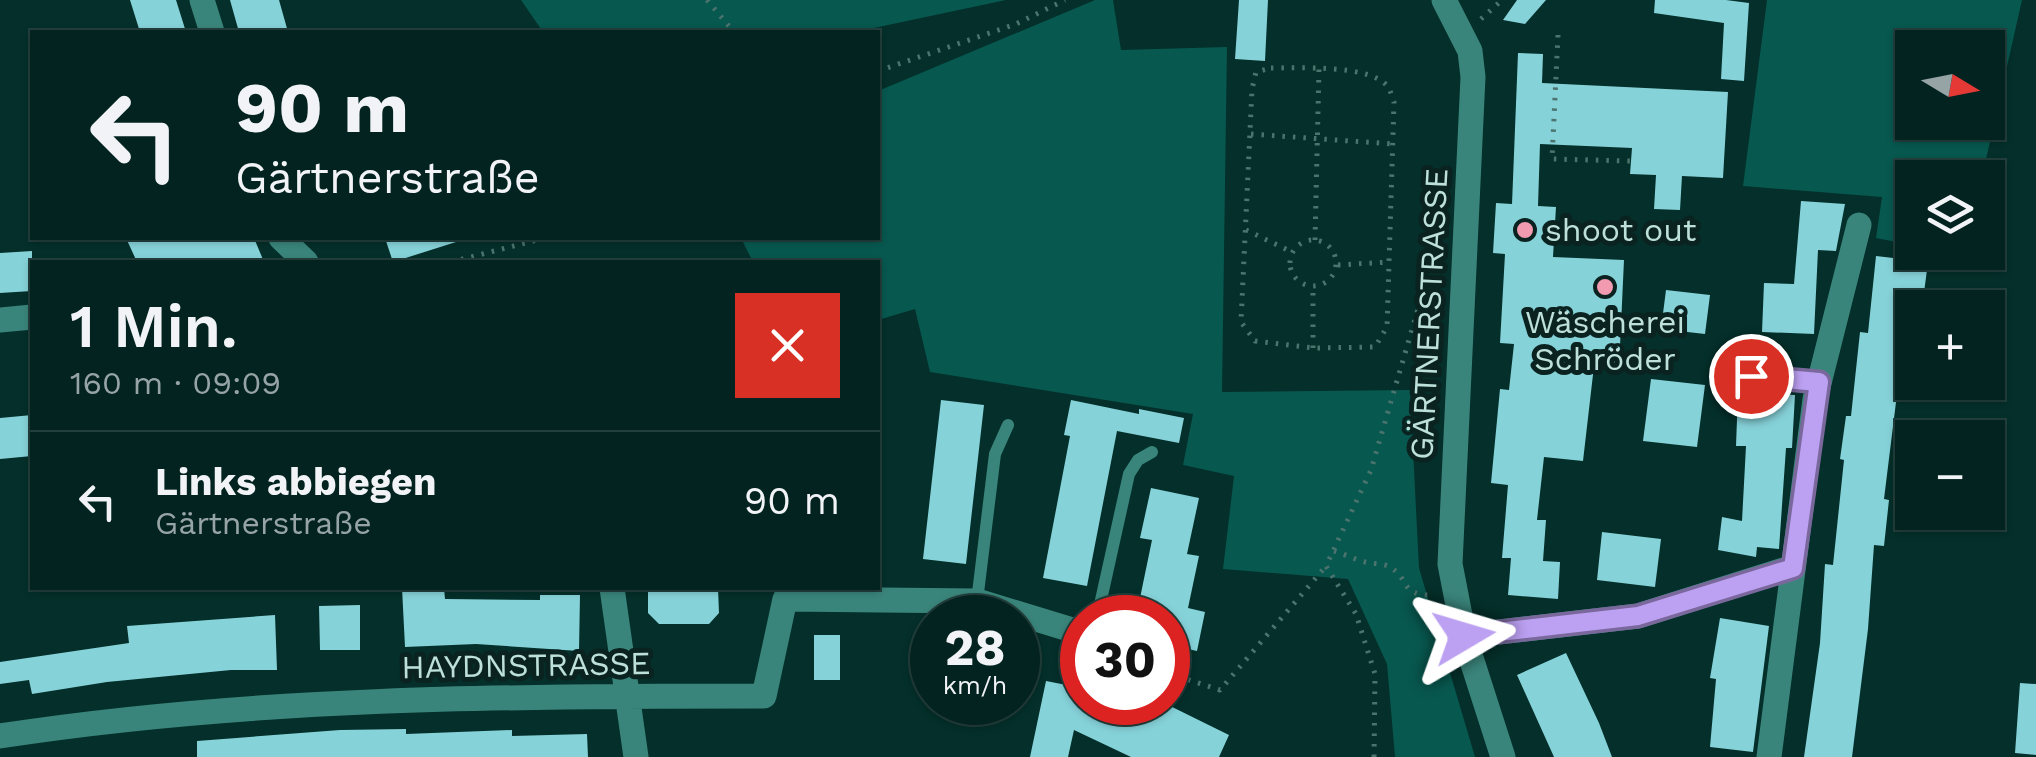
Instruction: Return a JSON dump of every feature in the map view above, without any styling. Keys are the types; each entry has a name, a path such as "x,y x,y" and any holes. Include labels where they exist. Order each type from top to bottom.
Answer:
{"street":[{"path":"202,0 211,30"},
{"name":"GÄRTNERSTRASSE","path":"1444,0 1470,52 1473,78 1450,564 1464,636 1502,757"},
{"path":"1769,757 1819,382 1859,225"},
{"path":"284,240 304,260"},
{"path":"0,320 30,317"},
{"path":"1464,636 1638,616 1793,568"},
{"path":"612,590 636,757"},
{"name":"HAYDNSTRASSE","path":"0,736 95,722 362,700 764,696 785,599 910,600"}],"lane":[{"path":"1717,373 1819,382"},
{"path":"978,595 995,454 1008,425"},
{"path":"1102,595 1128,474 1138,460 1152,452"}],"path":[{"path":"707,0 732,30"},
{"path":"880,70 1016,24 1065,0"},
{"path":"1558,35 1552,159 1631,160"},
{"path":"1271,68 1320,68 1373,76 1389,88 1394,102 1388,327 1375,347 1313,348 1255,341 1241,322 1251,134 1256,72 1271,68"},
{"path":"1315,240 1320,68"},
{"path":"1251,134 1393,144"},
{"path":"1190,680 1220,690 1326,566 1371,470 1444,220 1465,206"},
{"path":"1246,230 1292,252"},
{"path":"465,260 538,240"},
{"path":"1315,240 1330,247 1338,265 1330,280 1313,287 1299,281 1292,271 1292,252 1302,241 1315,240"},
{"path":"1338,265 1390,262"},
{"path":"1313,287 1313,348"},
{"path":"1333,550 1363,562 1387,565 1416,596 1455,591"},
{"path":"1326,566 1356,614 1375,674 1374,757"}],"green space":[{"path":"521,0 1006,0 864,30 542,30"},
{"path":"1095,0 1113,0 1121,50 1227,47 1222,392 1410,390 1419,568 1475,757 1395,757 1387,664 1348,579 1223,569 1234,476 1183,465 1193,414 930,372 915,309 880,319 880,260 752,260 742,240 880,240 880,90"},
{"path":"1767,0 2022,0 2005,75 2005,30 1895,30 1895,140 1990,140 1986,160 1895,160 1895,242 1876,238 1882,197 1743,186"}],"building":[{"path":"130,0 176,0 185,30 139,30"},
{"path":"230,0 279,0 287,30 238,30"},
{"path":"1239,0 1268,0 1265,61 1235,59"},
{"path":"1517,0 1546,0 1525,24 1503,20"},
{"path":"1655,0 1749,3 1744,81 1721,79 1724,23 1654,13"},
{"path":"1518,53 1543,54 1542,83 1728,92 1723,178 1682,176 1680,210 1654,209 1656,175 1630,174 1632,148 1540,144 1538,206 1556,207 1553,257 1624,260 1619,368 1594,366 1583,461 1544,457 1537,520 1546,520 1543,561 1560,562 1558,599 1508,595 1511,558 1502,558 1508,485 1491,483 1500,389 1509,390 1514,344 1500,343 1505,254 1493,253 1496,203 1512,204"},
{"path":"1801,201 1845,204 1836,251 1818,250 1814,334 1762,332 1764,283 1794,284"},
{"path":"127,240 255,240 263,260 136,260"},
{"path":"386,240 456,240 399,260 392,260"},
{"path":"32,251 30,291 0,293 0,253"},
{"path":"1876,256 1895,258 1895,270 1927,270 1924,290 1895,290 1896,400 1884,499 1889,500 1884,546 1874,545 1852,757 1804,757 1820,643 1825,564 1833,565 1846,416 1851,416 1860,332 1868,333"},
{"path":"1666,290 1710,295 1705,334 1661,329"},
{"path":"1651,379 1705,385 1697,447 1643,441"},
{"path":"1738,392 1795,395 1792,448 1786,448 1779,549 1757,547 1756,557 1718,550 1722,517 1742,521 1746,446 1736,446"},
{"path":"941,400 984,405 966,564 923,559"},
{"path":"1071,400 1139,414 1139,409 1184,418 1179,443 1117,431 1087,586 1043,578 1070,436 1064,435"},
{"path":"30,415 30,456 0,459 0,418"},
{"path":"1151,488 1199,498 1187,554 1199,556 1190,599 1190,595 1141,595 1152,540 1140,538"},
{"path":"1602,532 1661,539 1655,587 1597,580"},
{"path":"402,590 444,590 445,599 540,600 540,595 580,595 579,651 476,644 405,647"},
{"path":"648,590 718,590 719,613 709,624 659,624 648,613"},
{"path":"360,605 360,650 320,650 319,606"},
{"path":"1190,608 1205,612 1197,651 1190,649"},
{"path":"275,615 277,670 231,670 107,682 32,694 29,680 0,684 0,662 129,643 127,626"},
{"path":"1720,618 1769,626 1753,752 1710,747 1716,679 1710,678"},
{"path":"814,635 840,635 840,680 814,680"},
{"path":"1566,653 1612,757 1554,757 1517,675"},
{"path":"1046,681 1060,684 1060,725 1190,725 1190,716 1229,735 1219,757 1131,757 1074,730 1068,757 1030,757 1037,725 1040,725"},
{"path":"2020,683 2036,684 2036,755 2015,753"},
{"path":"406,729 406,734 512,730 512,736 587,734 588,757 197,757 197,741"}],"place":[{"name":"shoot out","path":"1525,230"},
{"name":"Wäscherei Schröder","path":"1605,287"}],"route":[{"path":"1464,636 1638,616 1793,568 1819,382 1751,376"}]}
